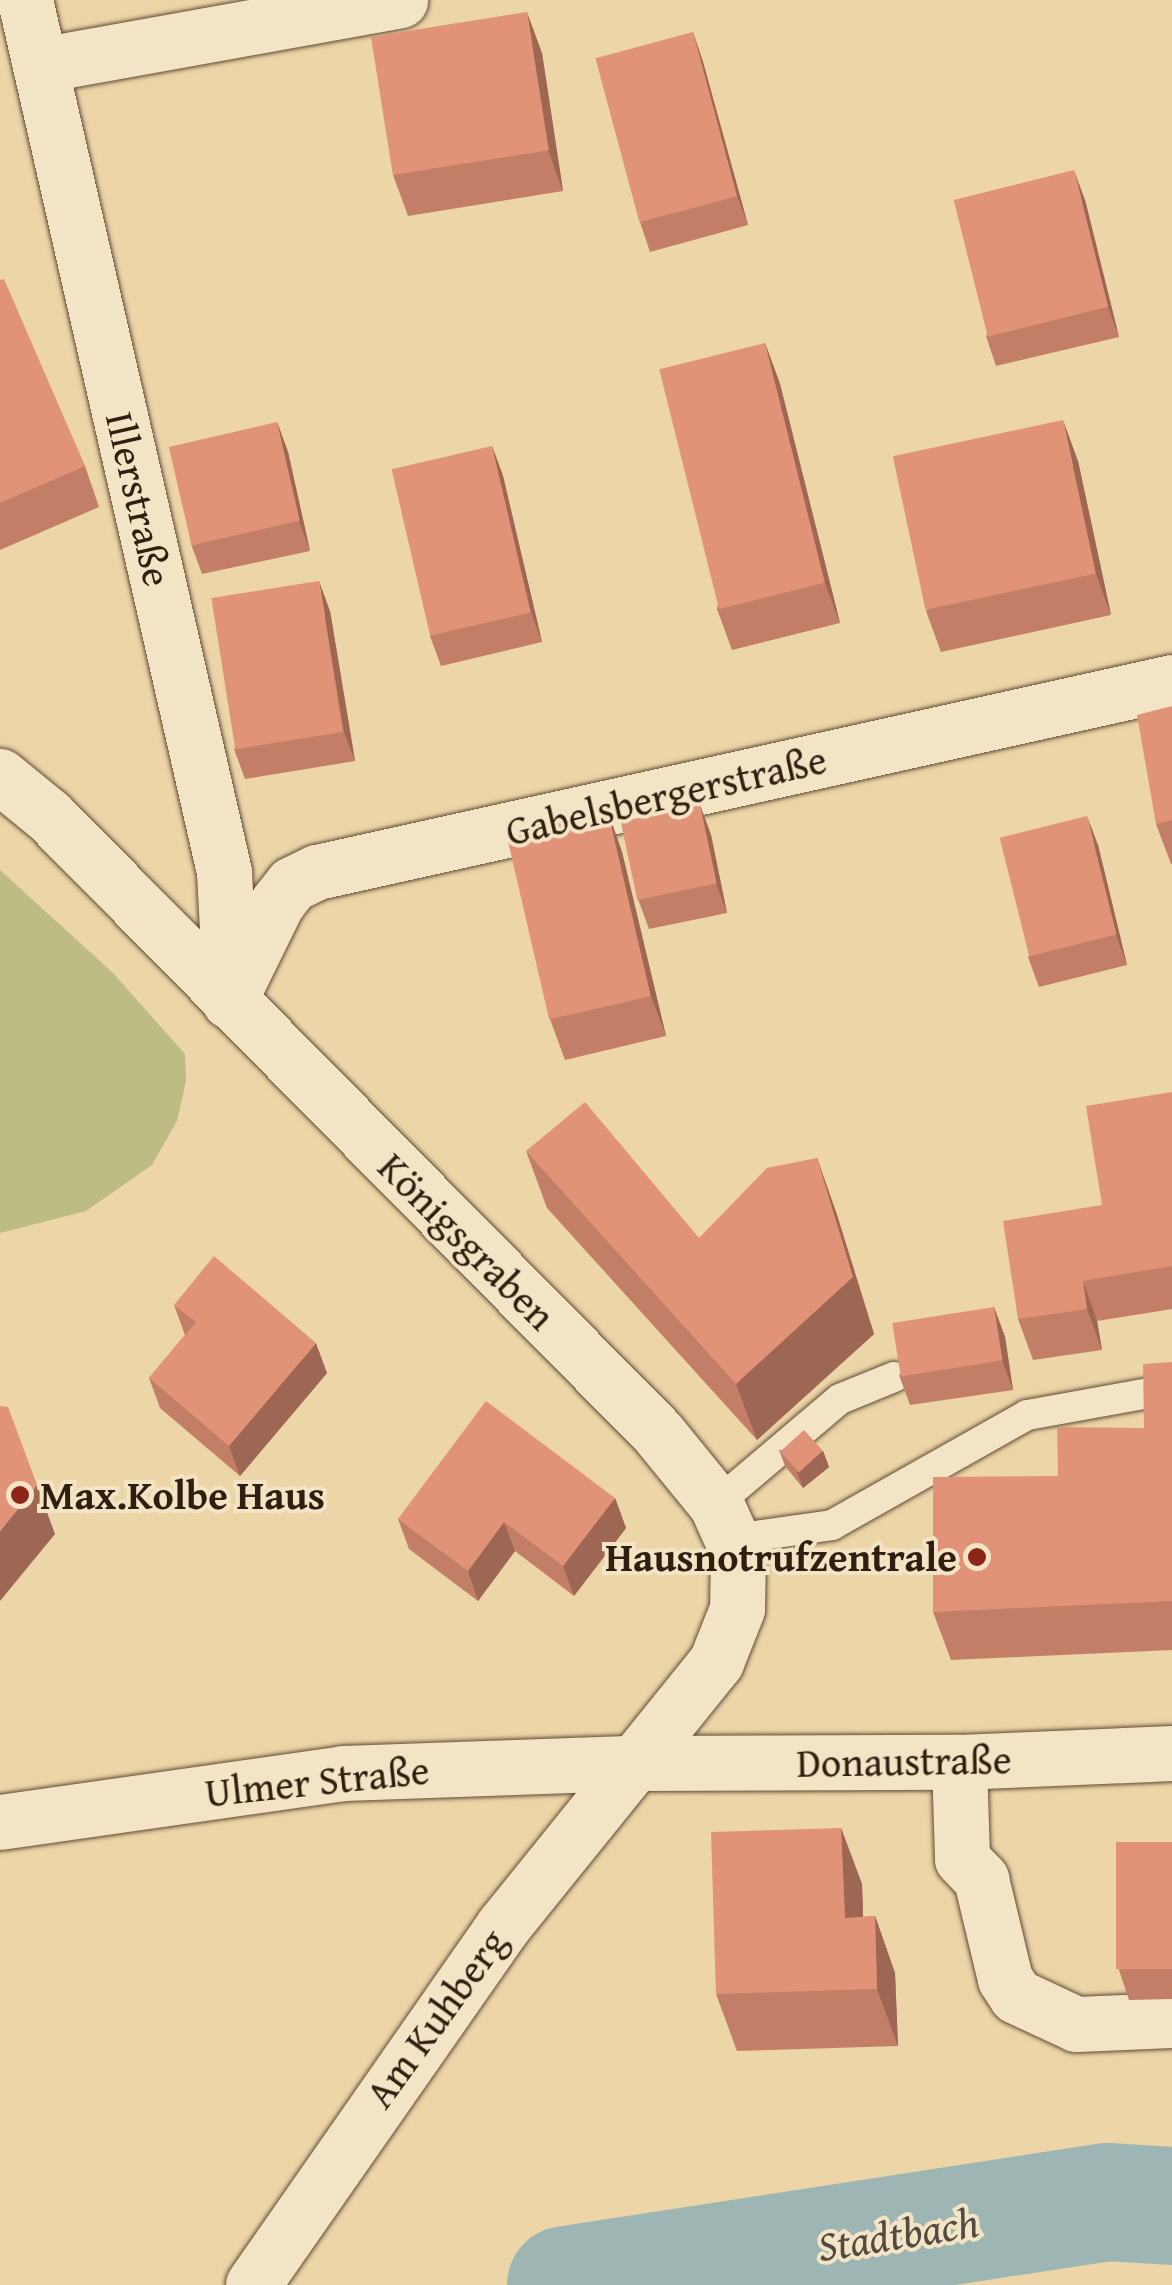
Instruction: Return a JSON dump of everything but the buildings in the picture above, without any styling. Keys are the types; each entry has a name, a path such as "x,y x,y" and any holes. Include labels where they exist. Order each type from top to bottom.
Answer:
{"street":[{"name":"Illerstraße","path":"25,0 224,872 229,1000"},
{"path":"40,64 400,0"},
{"name":"Gabelsbergerstraße","path":"229,1000 277,903 292,884 317,872 1172,682"},
{"name":"Königsgraben","path":"0,776 49,816 658,1433 724,1521"},
{"path":"636,1763 716,1662 737,1609 724,1521"},
{"name":"Donaustraße","path":"636,1763 959,1762 1172,1753"},
{"path":"959,1762 962,1860 981,1879 1006,1979 1016,1996 1076,2024 1172,2020"},
{"name":"Ulmer Straße","path":"0,1822 343,1773 636,1763"},
{"name":"Am Kuhberg","path":"252,2285 503,1926 636,1763"}],"lane":[{"path":"724,1521 840,1399 894,1377"},
{"path":"724,1521 832,1525 1027,1415 1172,1389"}],"shaded area":[{"path":"0,870 112,972 185,1054 186,1081 177,1121 152,1165 86,1211 0,1233"}],"waterway":[{"name":"Stadtbach","path":"566,2285 1107,2202 1172,2206"}],"place":[{"name":"Max.Kolbe Haus","path":"20,1495"},
{"name":"Hausnotrufzentrale","path":"977,1557"}]}
